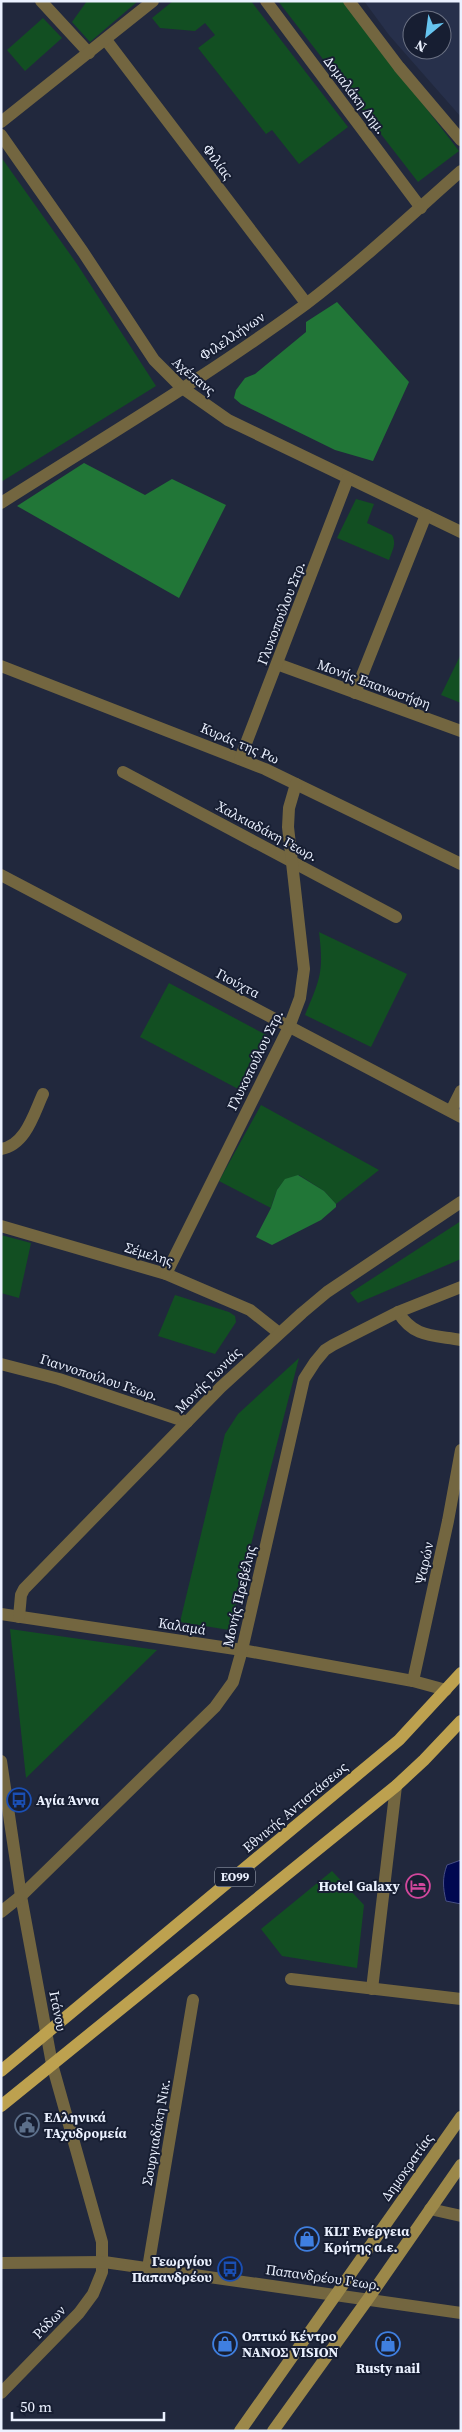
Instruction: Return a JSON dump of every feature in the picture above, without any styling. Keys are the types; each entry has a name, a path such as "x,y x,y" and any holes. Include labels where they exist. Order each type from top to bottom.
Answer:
{"main road":[{"name":"Εθνικής Αντιστάσεως","path":"1,2071 399,1740 461,1673"},
{"name":"ΕΟ99","path":"1,2106 396,1786 461,1721"},
{"name":"Δημοκρατίας","path":"240,2431 461,2117"},
{"path":"273,2431 461,2165"}],"street":[{"path":"41,1 89,53"},
{"path":"1,122 153,1"},
{"name":"Δομαλάκη Δημ.","path":"266,1 421,208"},
{"path":"349,1 399,66 461,140"},
{"name":"Φιλίας","path":"106,40 306,304"},
{"name":"Αχέπανς","path":"1,135 84,252 154,360 181,388 228,420 461,532"},
{"name":"Φιλελλήνων","path":"1,503 181,388 306,304 421,208 461,171"},
{"name":"Γλυκοπούλου Στρ.","path":"240,759 348,478"},
{"path":"355,693 426,515"},
{"name":"Μονής Επανωσήφη","path":"277,664 461,731"},
{"name":"Κυράς της Ρω","path":"1,666 240,759 461,864"},
{"name":"Χαλκιαδάκη Γεωρ.","path":"123,772 396,917"},
{"name":"Γλυκοπούλου Στρ.","path":"166,1274 290,1027 300,998 304,969 288,819 296,784"},
{"name":"Γιούχτα","path":"1,875 456,1114"},
{"path":"456,1114 461,1091"},
{"path":"1,1149 19,1140 28,1128 43,1094"},
{"name":"Μονής Γωνιάς","path":"19,1617 20,1595 24,1589 221,1387 279,1333 328,1292 461,1202"},
{"name":"Σέμελης","path":"1,1226 166,1274 250,1310 279,1333"},
{"name":"Μονής Πρεβέλης","path":"1,1912 21,1896 215,1707 232,1682 242,1650 308,1371 325,1350 398,1312 461,1287"},
{"path":"398,1312 406,1324 419,1333 461,1340"},
{"name":"Γιαννοπούλου Γεωρ.","path":"1,1364 59,1378 187,1422"},
{"name":"Ψαρών","path":"413,1681 448,1520 461,1450"},
{"name":"Καλαμά","path":"1,1614 242,1650 413,1681 446,1690"},
{"name":"Ιτάνου","path":"1,1761 21,1896 52,2064 102,2242 104,2262"},
{"path":"372,1989 396,1786"},
{"path":"291,1979 461,2000"},
{"name":"Σουργιαδάκη Νικ.","path":"148,2268 193,2000"},
{"path":"430,2209 461,2216"},
{"name":"Παπανδρέου Γεωρ.","path":"1,2263 104,2262 461,2313"},
{"name":"Ρόδων","path":"1,2393 87,2304 99,2285 104,2262"}],"shaded area":[{"path":"364,1 461,1 461,117 411,60 452,60 452,10 402,10 402,50"},
{"path":"461,1860 461,1904 446,1901 444,1874 447,1865"}],"green space":[{"path":"87,1 138,1 90,42 72,22"},
{"path":"173,1 251,1 348,127 299,164 272,130 266,134 198,48 215,35 205,23 195,31 160,28 152,18"},
{"path":"278,1 344,1 459,151 418,182"},
{"path":"43,18 62,38 25,71 7,50"},
{"path":"1,157 77,264 156,386 1,482"},
{"path":"337,302 409,382 373,461 335,450 241,404 234,398 236,390 245,378 255,374 306,332 306,322"},
{"path":"84,463 145,495 172,479 226,505 179,598 17,506"},
{"path":"356,499 374,504 367,523 392,535 394,544 389,560 337,538"},
{"path":"461,654 461,703 441,695"},
{"path":"319,932 407,974 371,1047 305,1015 320,975"},
{"path":"169,983 270,1037 242,1091 140,1037"},
{"path":"261,1105 379,1170 336,1204 324,1191 299,1175 282,1183 271,1208 219,1181"},
{"path":"298,1175 324,1191 336,1204 336,1207 321,1220 272,1245 256,1237 271,1208 277,1190 285,1179"},
{"path":"461,1221 461,1259 358,1303 350,1293"},
{"path":"1,1235 31,1243 19,1298 1,1293"},
{"path":"175,1295 229,1312 235,1316 236,1322 215,1354 158,1336"},
{"path":"299,1358 229,1630 180,1622 225,1434 238,1414"},
{"path":"10,1629 157,1650 26,1778"},
{"path":"332,1871 364,1905 357,1968 282,1956 261,1929"}],"place":[{"name":"Αγία Άννα","path":"19,1800"},
{"name":"Hotel Galaxy","path":"418,1886"},
{"name":"ΕΛληνικά ΤΑχυδρομεία","path":"27,2125"},
{"name":"KLT Ενέργεια Κρήτης α.ε.","path":"307,2239"},
{"name":"Γεωργίου Παπανδρέου","path":"230,2269"},
{"name":"Οπτικό Κέντρο ΝΑΝΟΣ VISION","path":"225,2344"},
{"name":"Rusty nail","path":"388,2344"}]}
